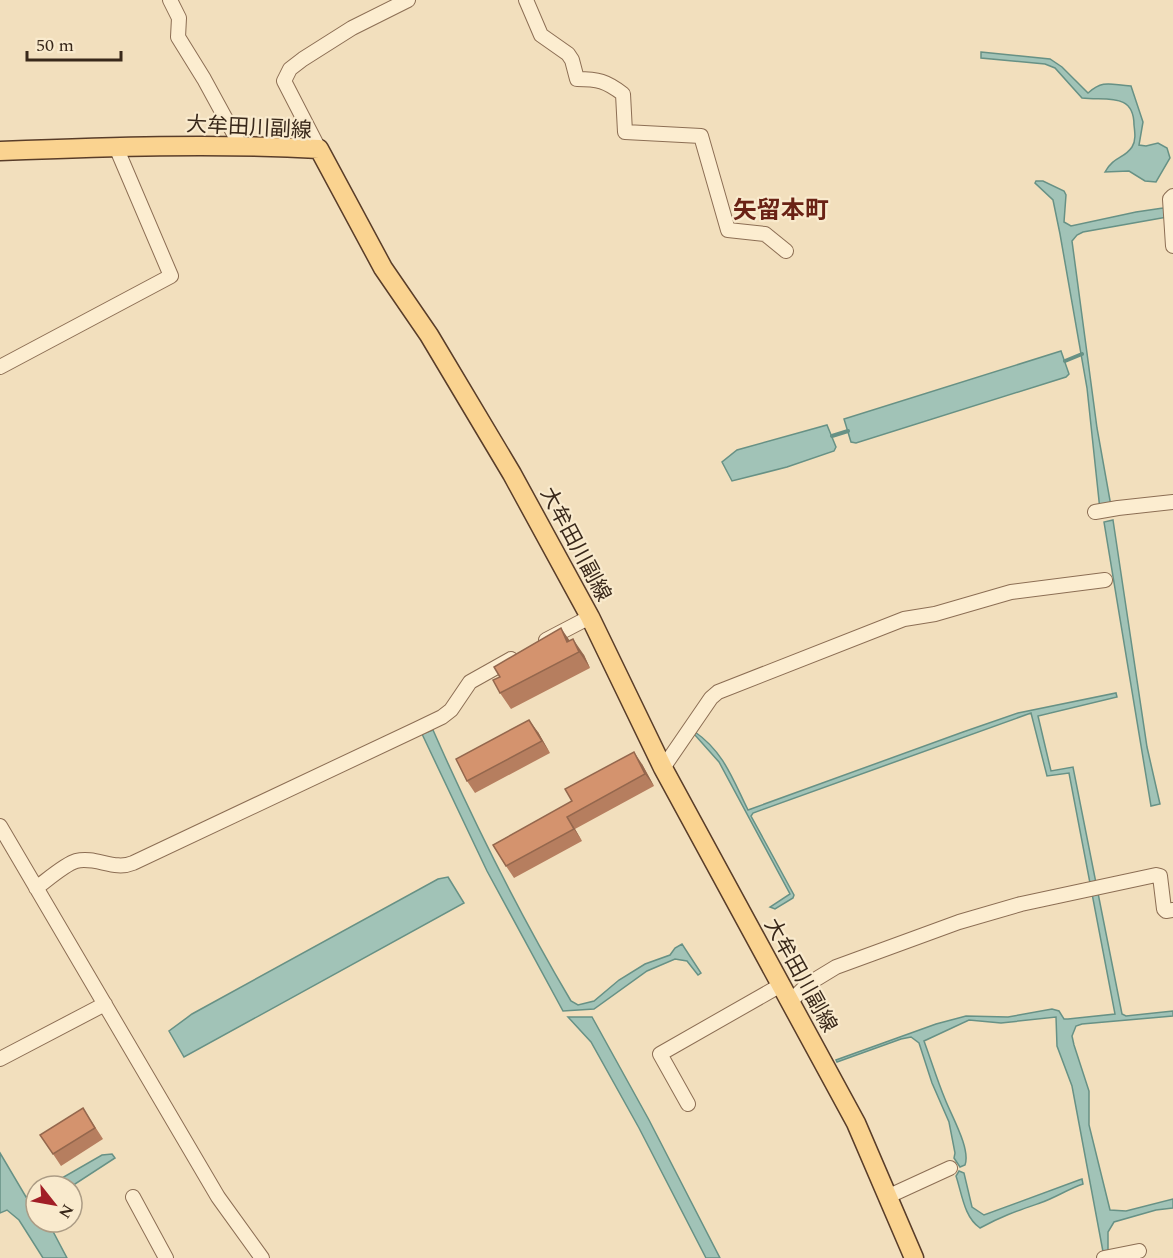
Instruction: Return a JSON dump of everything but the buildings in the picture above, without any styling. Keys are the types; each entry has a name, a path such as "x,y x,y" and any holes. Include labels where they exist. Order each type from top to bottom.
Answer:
{"main road":[{"name":"大牟田川副線","path":"0,151 240,145 319,149 383,268 429,336 512,474 590,617 663,768 856,1123 914,1258"}],"street":[{"path":"170,0 179,18 178,37 240,145"},
{"path":"319,149 284,81 290,69 352,28 408,0"},
{"path":"526,0 541,35 568,54 577,79 608,82 623,94 625,132 701,136 728,230 765,234 786,251"},
{"path":"0,367 171,276 116,147"},
{"path":"1172,198 1173,246"},
{"path":"1098,512 1173,502"},
{"path":"663,768 711,698 718,692 904,619 935,614 1011,592 1105,580"},
{"path":"36,888 74,861 87,860 118,866 127,865 417,729 451,710 470,682 590,617"},
{"path":"0,826 218,1197 262,1258"},
{"path":"790,1002 808,984 836,967 969,919 1022,904 1156,875 1160,876 1164,909 1173,910"},
{"path":"688,1104 660,1054 781,985"},
{"path":"0,1059 105,1004"},
{"path":"889,1196 950,1168"},
{"path":"133,1197 166,1258"},
{"path":"1108,1257 1139,1251"}],"water":[{"path":"981,52 1050,59 1062,67 1088,93 1103,84 1131,86 1143,122 1139,145 1158,143 1167,148 1170,158 1156,182 1145,181 1129,171 1105,172 1112,163 1129,151 1134,142 1133,114 1124,103 1109,99 1082,98 1055,68 1045,64 981,58"},
{"path":"1043,181 1064,191 1066,195 1064,222 1071,226 1163,208 1173,204 1173,216 1083,232 1072,241 1097,428 1111,506 1100,510 1087,388 1060,234 1053,200 1035,183"},
{"path":"1061,351 1069,374 1066,377 856,443 851,442 844,419"},
{"path":"827,425 836,447 834,451 787,467 732,481 722,462 737,450"},
{"path":"1113,520 1147,747 1160,804 1151,806 1104,522"},
{"path":"1116,693 1117,697 1038,716 1051,771 1073,767 1122,1014 1126,1016 1173,1011 1173,1016 1082,1024 1076,1026 1072,1036 1089,1091 1089,1125 1110,1210 1126,1211 1173,1199 1173,1208 1156,1210 1114,1222 1108,1232 1108,1256 1104,1257 1072,1086 1057,1046 1056,1017 1001,1023 969,1020 924,1041 963,1141 966,1158 965,1165 960,1167 954,1158 949,1122 932,1083 919,1043 911,1037 901,1039 837,1062 836,1060 936,1024 966,1016 1008,1017 1052,1009 1059,1011 1064,1019 1115,1014 1069,773 1047,776 1031,713 753,813 751,816 794,895 793,898 775,909 770,907 790,894 719,762 694,734 695,732 705,740 721,758 748,810 1018,713"},
{"path":"433,730 498,867 571,1001 578,1005 594,1001 619,980 645,964 670,955 682,944 701,973 698,975 687,961 675,959 647,971 594,1009 563,1011 487,871 422,734"},
{"path":"448,877 464,903 184,1057 169,1031 192,1014 438,879"},
{"path":"568,1017 592,1017 649,1120 720,1258 706,1258 639,1128 591,1042"},
{"path":"0,1153 24,1194 24,1228 19,1220 7,1210 0,1213"},
{"path":"112,1154 115,1158 84,1178 84,1174 69,1174 102,1155"},
{"path":"959,1171 964,1173 972,1207 984,1215 1082,1179 1083,1184 980,1228 970,1218 964,1205 956,1176"},
{"path":"28,1234 54,1234 67,1258 43,1258"}],"waterway":[{"path":"1065,361 1082,354"},
{"path":"832,436 848,431"}],"district":[{"name":"矢留本町","path":"781,210"}]}
